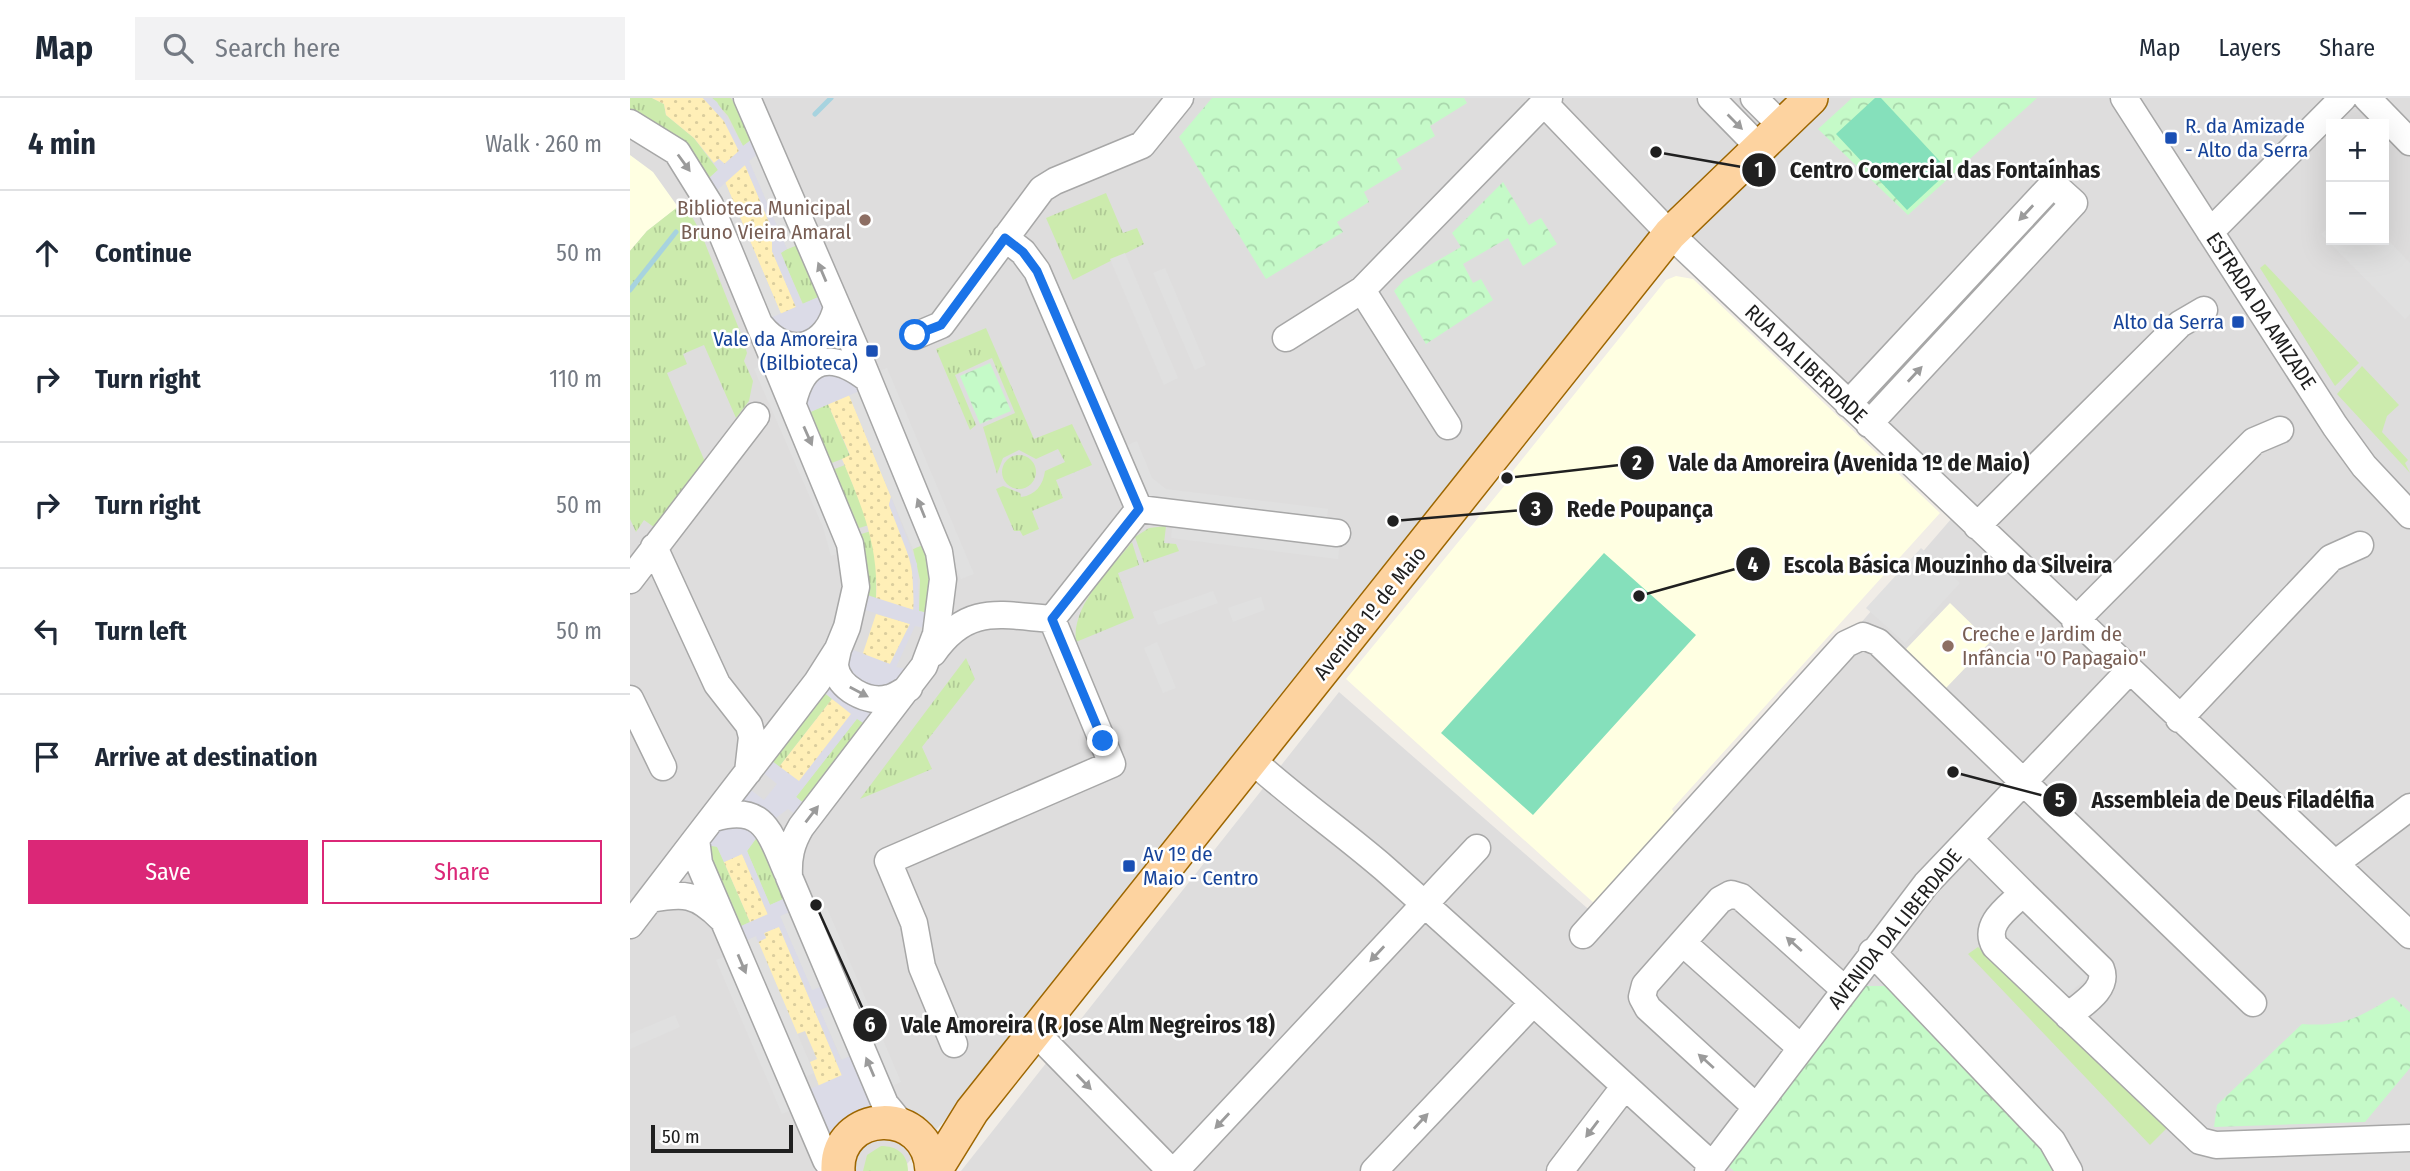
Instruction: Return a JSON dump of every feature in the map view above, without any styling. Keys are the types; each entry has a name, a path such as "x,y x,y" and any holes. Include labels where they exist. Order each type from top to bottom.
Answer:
{"main road":[{"name":"Avenida 1º de Maio","path":"933,1171 972,1111 1037,1033 1670,234 1811,98"},
{"name":"Avenida 1º de Maio","path":"836,1171 844,1144 860,1129 881,1122 908,1128 935,1127 972,1111"},
{"name":"Avenida 1º de Maio","path":"908,1128 927,1148 933,1171"}],"street":[{"path":"746,98 868,379 939,552 961,594 983,614"},
{"path":"915,335 941,325 1042,189 1142,145 1180,98"},
{"path":"1711,98 1770,135"},
{"path":"1754,98 1770,135"},
{"name":"ESTRADA DA AMIZADE","path":"2124,98 2352,450 2410,515"},
{"path":"2210,232 2343,98"},
{"path":"2367,98 2410,142"},
{"path":"1286,338 1362,290 1546,100"},
{"name":"RUA DA LIBERDADE","path":"1546,100 1670,234 2410,935"},
{"path":"630,123 677,152 697,181 793,402 850,544 856,587 835,666 841,680 853,691 872,699 888,698 909,688"},
{"path":"1848,404 2053,184 2074,204 1869,424"},
{"path":"1005,238 1023,252 1037,271 1139,509"},
{"path":"1362,290 1448,426"},
{"path":"760,325 780,344 797,347 818,339 828,330 836,306"},
{"path":"1977,526 2180,324 2204,310"},
{"path":"793,402 798,381 806,370 821,363 842,362 868,379"},
{"path":"630,580 756,416"},
{"path":"2076,621 2254,441 2280,430"},
{"path":"1139,509 1337,533"},
{"path":"1052,619 1139,509"},
{"path":"2179,719 2331,558 2360,545"},
{"path":"654,547 717,684 740,711 752,737 748,772"},
{"path":"924,666 936,634 942,601 939,552"},
{"path":"789,877 791,845 801,827 954,628 983,614 1052,619"},
{"path":"954,1044 922,967 914,923 888,861 1112,764 1052,619"},
{"path":"1583,935 1846,644 1857,637 1878,642 2253,1003"},
{"path":"630,925 714,818 838,649"},
{"name":"AVENIDA DA LIBERDADE","path":"1710,1168 1926,884 2129,671"},
{"path":"740,711 762,715 776,714 805,697"},
{"path":"630,699 663,767"},
{"path":"1252,760 1301,803 1332,823 1424,904 1625,1086 1710,1168"},
{"path":"2336,863 2410,807"},
{"path":"714,818 736,812 761,821 771,836 885,1104 908,1128"},
{"path":"696,839 699,863 722,919 826,1160 836,1171"},
{"path":"1969,839 2101,969 2104,975 2101,986 2068,1016"},
{"path":"1037,1033 1173,1171 1477,848"},
{"path":"2023,893 1992,926 1991,938 2068,1016 2207,1144 2410,1138"},
{"path":"1756,1107 1644,1002 1642,991 1645,985 1720,900 1731,894 1736,895 1845,990"},
{"path":"650,899 692,896 705,902 722,919"},
{"path":"1683,943 1801,1048"},
{"path":"1872,952 2053,1141 2069,1171"},
{"path":"1374,1171 1532,1004"},
{"path":"1560,1171 1625,1086"}],"shaded area":[{"path":"630,98 2410,98 2410,1171 961,1171 1339,692 1602,921 1952,518 1658,240 992,1065 901,1171 630,1171"},
{"path":"703,98 712,98 717,102 743,146 755,137 761,151 749,161 787,249 781,253 802,304 823,295 824,319 799,339 768,319 796,307 772,251 772,229 745,165 714,193 707,180 718,170 714,163 719,159 725,164 739,151 724,121"},
{"path":"761,151 800,244 787,249 749,161"},
{"path":"630,155 653,172 678,207 647,231 630,251"},
{"path":"725,182 781,314 768,319 714,193"},
{"path":"2389,241 2410,263 2410,314 2405,319 2332,245 2389,245"},
{"path":"1125,253 1178,378 1164,385 1110,259"},
{"path":"1165,268 1206,365 1195,370 1153,273"},
{"path":"1676,276 1693,279 1940,513 1672,809 1675,815 1595,904 1346,679 1514,474 1512,472 1666,280"},
{"path":"767,363 843,552 831,556 823,527 754,369"},
{"path":"887,368 974,574 961,579 874,373"},
{"path":"833,370 862,390 808,413 805,405 811,382"},
{"path":"862,390 927,543 913,549 849,395"},
{"path":"1137,441 1152,478 1166,489 1328,509 1326,522 1153,498 1146,493 1123,447"},
{"path":"891,497 917,564 919,611 932,614 929,629 915,626 896,667 911,670 895,688 857,684 847,664 848,648 890,664 910,624 862,609 864,594 914,610 912,565 889,505"},
{"path":"1173,521 1340,542 1338,559 1171,538"},
{"path":"1921,548 1960,583 1905,643 1866,608"},
{"path":"1213,591 1218,603 1158,625 1153,612"},
{"path":"1261,597 1265,610 1233,622 1228,608"},
{"name":"Creche e Jardim de Infância \"O Papagaio\"","path":"1950,603 1990,642 1946,688 1906,649"},
{"path":"1157,642 1176,688 1163,693 1144,648"},
{"path":"832,676 881,708 868,726 857,719 796,797 807,806 798,816 788,809 773,820 735,803 747,787 764,800 777,784 760,770 768,758 799,781 851,714 821,690"},
{"path":"725,823 760,833 747,851 770,905 788,897 794,910 780,916 812,990 826,985 834,1004 820,1010 841,1060 855,1054 877,1105 832,1141 806,1091 842,1075 779,927 764,933 766,938 758,942 756,936 743,942 737,928 768,914 742,854 724,862 717,847 707,845"},
{"path":"2025,905 2095,972 2061,999 2000,935"},
{"path":"827,908 901,1082 888,1088 814,913"},
{"path":"794,910 826,985 812,991 780,916"},
{"path":"756,936 814,1073 801,1079 743,942"},
{"path":"729,955 794,1109 782,1114 716,960"},
{"path":"834,1004 855,1054 842,1060 820,1010"},
{"path":"675,1015 680,1027 630,1049 630,1034"}],"green space":[{"path":"630,98 652,98 664,104 666,115 694,138 718,170 707,180 630,112"},
{"path":"712,98 731,98 755,137 743,146 728,116"},
{"path":"1212,98 1464,98 1467,103 1430,126 1435,136 1396,159 1402,169 1364,192 1369,202 1337,222 1343,232 1266,279 1179,137"},
{"path":"1852,98 2037,98 1908,215 1818,129"},
{"path":"1875,98 1881,98 1949,171 1907,210 1836,134"},
{"path":"1503,182 1529,225 1541,218 1557,244 1523,266 1508,238 1463,264 1473,283 1481,279 1493,300 1426,344 1394,291 1404,280 1461,247 1452,233"},
{"path":"1106,193 1123,233 1137,228 1144,244 1073,280 1046,218"},
{"path":"684,202 701,233 743,339 747,353 744,361 753,381 749,401 736,418 704,345 683,354 687,364 667,373 706,464 658,530 644,520 636,532 630,519 630,251 647,231"},
{"path":"800,244 823,295 803,304 780,252"},
{"path":"2265,264 2359,363 2335,386 2260,268"},
{"path":"986,328 1034,439 1072,424 1092,465 1056,480 1063,498 1032,511 1039,529 1023,536 1020,531 1014,531 996,489 1003,486 1020,493 1021,497 1026,496 1038,488 1045,471 1065,462 1058,449 1036,459 1019,450 1003,458 997,474 983,427 1015,413 992,358 955,375 976,425 970,430 936,349"},
{"path":"990,363 1011,411 980,424 960,376"},
{"path":"2362,366 2399,405 2387,416 2382,432 2408,460 2405,463 2410,473 2337,394"},
{"path":"828,404 850,456 829,464 808,413"},
{"path":"1019,455 1031,460 1036,472 1031,484 1019,489 1007,484 1002,472 1007,460"},
{"path":"845,465 869,525 856,529 832,470"},
{"path":"1166,526 1164,543 1176,544 1179,551 1144,563 1135,537 1149,528"},
{"path":"871,531 876,562 876,599 864,594 858,535"},
{"path":"1132,542 1139,565 1118,573 1134,618 1076,642 1076,628 1086,601"},
{"path":"927,543 931,559 932,614 919,611 920,580 913,549"},
{"path":"1604,553 1696,635 1533,815 1441,733"},
{"path":"966,658 975,679 922,747 932,769 860,799"},
{"path":"821,690 832,699 779,767 768,758"},
{"path":"857,718 868,726 807,806 796,797"},
{"path":"760,833 788,897 770,905 747,851"},
{"path":"707,845 717,846 750,922 737,928 707,858"},
{"path":"1978,947 2169,1126 2150,1145 1968,954"},
{"path":"1862,986 1891,986 2040,1145 2055,1171 1734,1171 1728,1166"},
{"path":"2393,997 2410,1012 2410,1068 2365,1122 2214,1127 2217,1105 2302,1024 2329,1024 2350,1020"},
{"path":"881,1146 900,1152 906,1160 908,1171 863,1171 867,1155"}],"sand":[{"path":"652,98 703,98 724,121 739,151 724,164 719,159 714,163 694,138 666,115 664,104"},
{"path":"745,165 772,229 772,251 796,307 781,314 725,182"},
{"path":"849,395 891,497 889,505 905,543 912,569 913,610 876,599 875,562 868,527 842,459 850,455 828,404"},
{"path":"876,614 910,624 890,664 868,658 863,653"},
{"path":"832,699 852,713 799,782 779,767"},
{"path":"742,854 768,915 750,922 724,862"},
{"path":"779,926 842,1076 819,1086 810,1062 817,1059 805,1031 797,1034 758,942 766,938 764,933"}],"waterway":[{"path":"815,114 831,98"},
{"path":"630,290 676,232"}],"place":[{"name":"R. da Amizade - Alto da Serra","path":"2171,138"},
{"name":"Centro Comercial das Fontaínhas","path":"1656,152"},
{"name":"Biblioteca Municipal Bruno Vieira Amaral","path":"865,220"},
{"name":"Alto da Serra","path":"2238,322"},
{"name":"Vale da Amoreira (Bilbioteca)","path":"872,351"},
{"name":"Vale da Amoreira (Avenida 1º de Maio)","path":"1507,478"},
{"name":"Rede Poupança","path":"1393,521"},
{"name":"Escola Básica Mouzinho da Silveira","path":"1639,596"},
{"name":"Creche e Jardim de Infância \"O Papagaio\"","path":"1948,646"},
{"name":"Assembleia de Deus Filadélfia","path":"1953,772"},
{"name":"Av 1º de Maio - Centro","path":"1129,866"},
{"name":"Vale Amoreira (R Jose Alm Negreiros 18)","path":"816,905"}],"route":[{"path":"915,335 941,325 1005,238 1023,252 1037,271 1139,509 1052,619 1103,741"}]}
